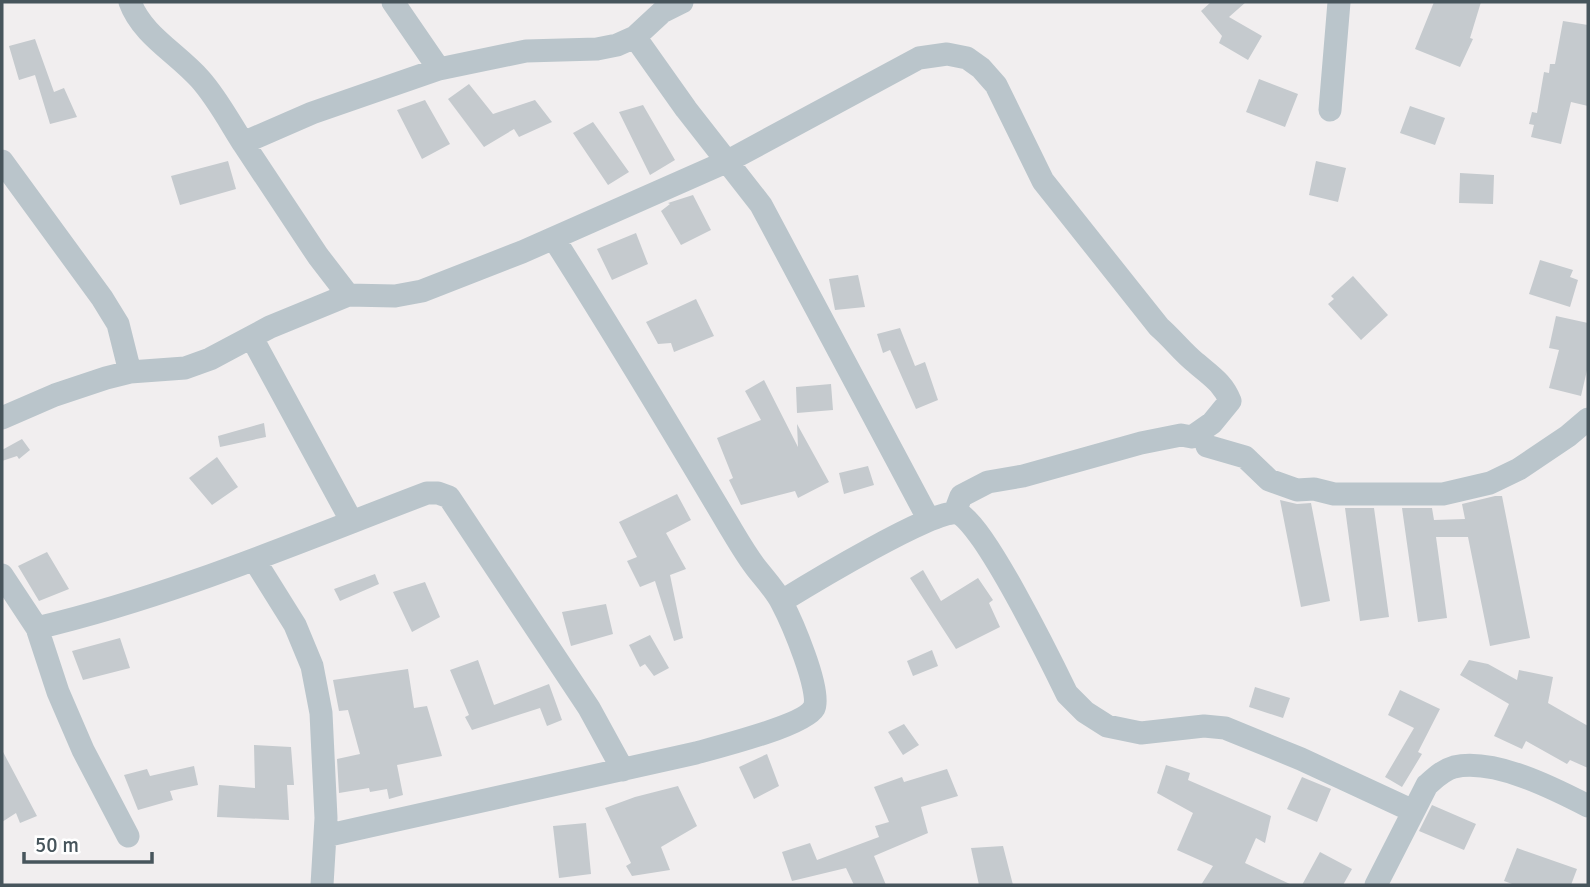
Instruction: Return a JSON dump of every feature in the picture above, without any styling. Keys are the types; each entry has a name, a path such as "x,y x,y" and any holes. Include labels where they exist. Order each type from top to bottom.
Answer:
{"street":[{"path":"130,2 144,26 198,76 213,94 318,256 348,295"},
{"path":"393,2 439,69"},
{"path":"243,143 312,113 439,69 526,51 597,49 617,45 635,37 662,12 682,2"},
{"path":"1330,110 1339,2"},
{"path":"635,37 686,109 761,205 929,520"},
{"path":"2,418 54,395 130,372 185,368 210,359 310,309 348,295 395,296 422,291 554,239 728,161 919,58 947,54 967,58 981,68 996,85 1043,181 1159,327 1224,387 1230,401 1212,423 1192,437 1181,435 1141,443 1023,476 988,482 961,496 955,512"},
{"path":"2,161 113,316 123,340 130,372"},
{"path":"325,836 393,819 623,771 754,737 805,717 813,709 816,699 810,672 782,601 729,527 683,446 554,239"},
{"path":"252,338 352,522"},
{"path":"1207,446 1245,457 1269,480 1297,490 1318,489 1334,494 1443,494 1490,483 1518,469 1588,419"},
{"path":"37,628 97,614 255,561 427,494 438,493 449,497 589,709 623,771"},
{"path":"782,601 868,550 929,520 955,512 964,516 992,554 1067,694 1085,712 1107,726 1141,733 1204,726 1225,728 1301,759 1413,811"},
{"path":"255,561 295,625 312,666 321,713 325,836 322,885"},
{"path":"2,575 37,628 58,692 83,750 128,836"},
{"path":"1376,885 1427,785 1439,774 1453,767 1475,765 1498,769 1588,806"}],"building":[{"path":"1211,2 1246,2 1229,17 1262,36 1248,60 1219,43 1222,36 1201,11"},
{"path":"1434,2 1481,2 1470,38 1473,39 1460,67 1415,49"},
{"path":"1563,21 1588,25 1588,106 1571,102 1561,144 1531,137 1534,125 1529,124 1532,112 1537,113 1544,72 1549,73 1550,64 1555,64"},
{"path":"35,39 54,92 64,88 77,117 50,124 35,75 19,80 9,46"},
{"path":"1259,79 1298,94 1285,127 1246,112"},
{"path":"469,84 493,114 535,100 552,122 519,137 514,129 484,147 448,99"},
{"path":"425,100 450,144 422,159 397,110"},
{"path":"643,105 675,160 650,175 619,112"},
{"path":"1410,106 1445,118 1435,145 1400,133"},
{"path":"593,122 629,172 608,185 573,133"},
{"path":"228,161 236,189 180,205 171,176"},
{"path":"1316,161 1346,168 1338,202 1309,195"},
{"path":"1460,173 1494,175 1493,204 1459,203"},
{"path":"693,195 711,230 681,245 661,211 670,204 668,203"},
{"path":"636,233 648,264 612,280 597,249"},
{"path":"1540,260 1573,270 1570,277 1578,280 1570,307 1529,294"},
{"path":"858,275 865,307 835,310 829,279"},
{"path":"1353,276 1388,315 1361,340 1328,304 1334,299 1331,296"},
{"path":"696,299 714,336 674,352 671,343 658,344 646,322"},
{"path":"1556,316 1588,323 1588,366 1581,396 1549,388 1559,350 1549,348"},
{"path":"900,328 915,366 925,362 938,400 916,409 890,350 883,353 877,334"},
{"path":"764,380 798,447 797,424 829,482 798,498 795,491 741,505 729,480 733,478 717,438 761,420 745,391"},
{"path":"831,384 833,410 797,413 796,387"},
{"path":"264,423 266,437 220,447 218,436"},
{"path":"22,439 30,450 19,459 17,456 2,461 2,450"},
{"path":"217,457 238,487 212,505 189,478"},
{"path":"868,466 874,485 844,494 839,473"},
{"path":"677,494 691,520 666,533 686,569 670,575 683,638 674,641 655,581 640,587 627,561 637,557 619,522"},
{"path":"1502,496 1530,638 1490,646 1468,537 1436,537 1447,618 1418,622 1402,508 1432,508 1434,520 1465,519 1462,504"},
{"path":"1280,500 1297,504 1311,503 1330,601 1301,607"},
{"path":"1345,508 1374,508 1389,617 1360,621"},
{"path":"47,552 69,589 39,601 18,566"},
{"path":"923,570 941,601 978,578 993,600 989,603 1000,627 956,649 910,578"},
{"path":"375,574 379,584 340,601 334,589"},
{"path":"425,582 440,617 412,632 393,592"},
{"path":"606,604 613,634 571,646 562,612"},
{"path":"650,635 669,668 654,676 645,664 640,667 629,645"},
{"path":"120,638 130,668 83,680 72,651"},
{"path":"932,650 938,666 913,676 907,661"},
{"path":"478,660 494,705 549,684 562,720 547,726 540,708 472,730 465,717 469,715 450,670"},
{"path":"1469,660 1488,664 1517,680 1519,670 1553,677 1548,703 1588,726 1588,768 1570,760 1567,764 1526,741 1522,749 1494,736 1509,704 1460,675"},
{"path":"408,669 414,708 427,706 442,756 397,765 403,795 389,799 387,789 370,792 369,788 339,793 337,759 360,754 348,710 339,711 333,680"},
{"path":"1255,687 1290,698 1283,718 1249,707"},
{"path":"1400,690 1440,709 1418,752 1422,754 1402,787 1385,777 1414,728 1388,715"},
{"path":"904,724 919,745 903,755 888,732"},
{"path":"254,745 291,747 294,785 287,785 289,820 217,817 219,785 255,788"},
{"path":"2,750 37,816 20,823 16,813 2,822"},
{"path":"767,754 779,786 754,799 739,767"},
{"path":"1166,765 1190,773 1188,780 1271,816 1265,843 1256,838 1245,863 1292,885 1201,885 1213,866 1177,850 1193,813 1157,793"},
{"path":"194,766 198,785 170,791 173,800 138,810 124,775 147,769 150,776"},
{"path":"947,769 958,796 921,807 928,833 874,856 886,885 854,885 846,868 792,881 782,852 810,843 817,860 879,837 875,826 889,822 874,787 902,777 904,782"},
{"path":"1302,777 1331,789 1317,822 1287,809"},
{"path":"678,786 697,826 661,847 670,870 632,876 626,866 631,863 605,808"},
{"path":"1432,805 1476,824 1464,850 1419,831"},
{"path":"586,823 591,874 559,878 553,826"},
{"path":"1003,846 1013,885 979,885 971,848"},
{"path":"1517,848 1577,869 1571,885 1515,885 1504,881"},
{"path":"1320,852 1352,869 1343,885 1302,885"}]}
